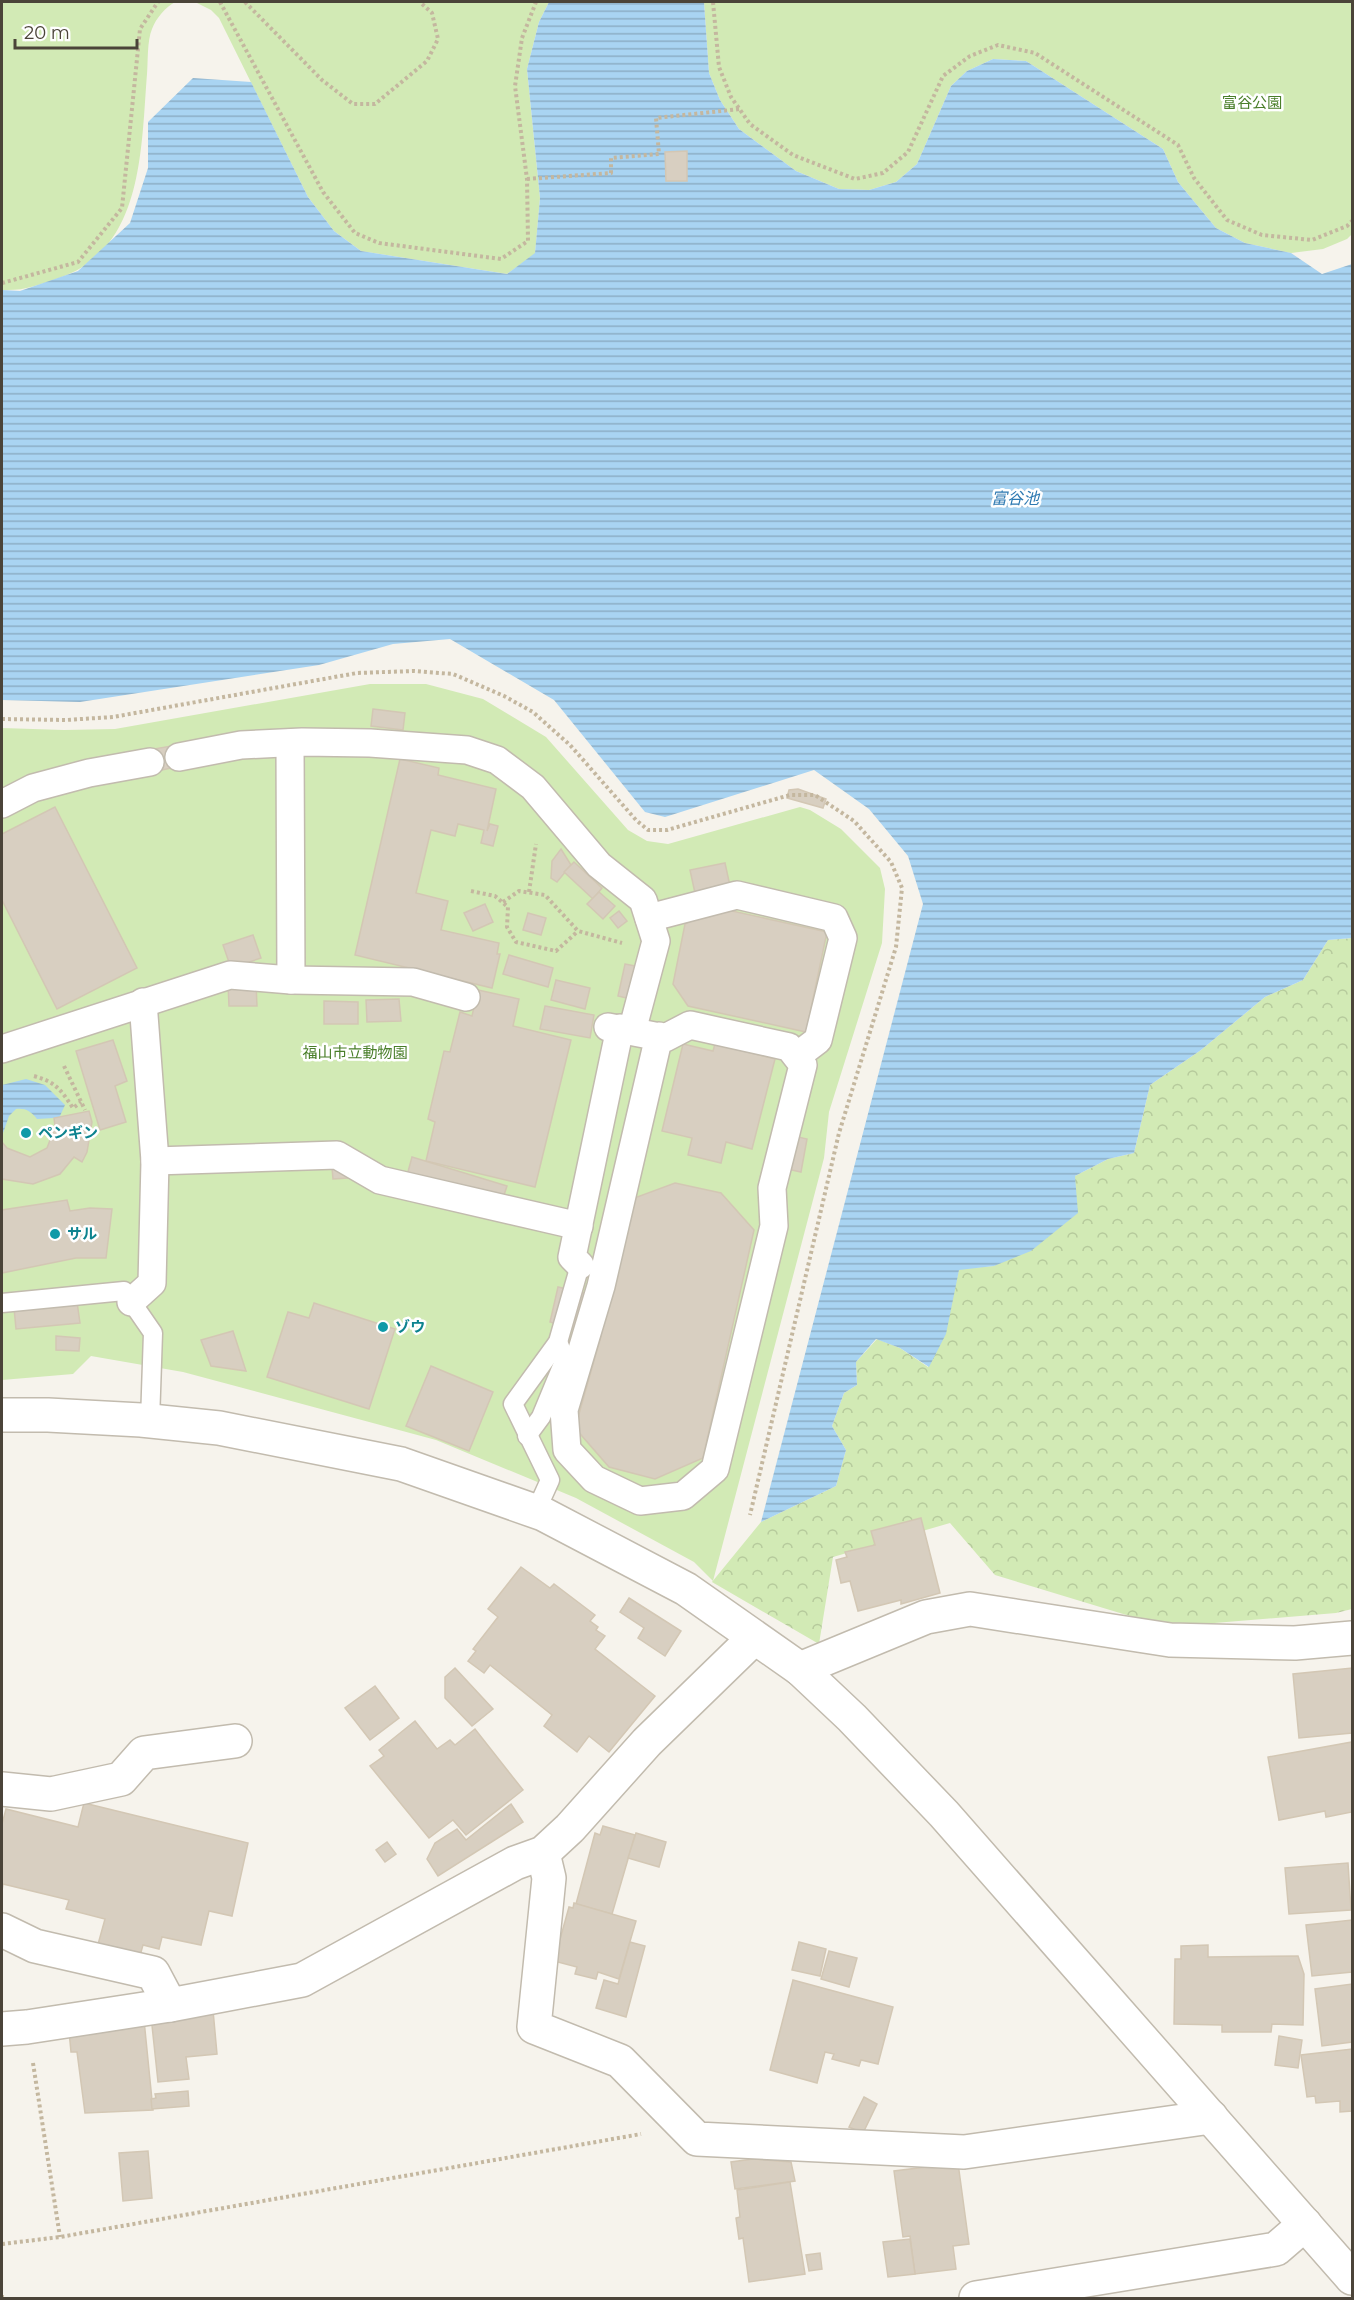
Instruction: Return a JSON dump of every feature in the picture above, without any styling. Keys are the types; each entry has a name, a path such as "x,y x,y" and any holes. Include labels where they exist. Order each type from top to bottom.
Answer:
{"street":[{"path":"179,757 241,746 290,742 370,743 467,750 497,760 533,787 599,865 643,900 656,941 620,1028 572,1257 580,1265"},
{"path":"290,742 291,980"},
{"path":"2,804 33,788 89,773 150,762"},
{"path":"649,918 737,895 834,918 843,938 818,1040 797,1056"},
{"path":"2,1049 230,975 291,980 413,982 466,997"},
{"path":"131,1302 152,1283 155,1161 144,1002"},
{"path":"620,1028 659,1036 664,1038 690,1025 789,1047 803,1065 772,1188 774,1226 715,1469 683,1496 640,1502 594,1479 567,1450 564,1410 601,1286 659,1036"},
{"path":"155,1161 337,1155 380,1180 579,1226"},
{"path":"2,1415 48,1414 219,1428 401,1464 536,1511 686,1589 800,1669 852,1718 944,1814 1353,2278"},
{"path":"800,1669 926,1617 970,1610 1170,1640 1295,1643 1353,1638"},
{"path":"14,2028 170,2005 302,1980 515,1863 543,1852 570,1828 647,1742 754,1638"},
{"path":"2,1789 51,1794 121,1779 144,1753 235,1741"},
{"path":"543,1852 549,1878 534,2027 620,2061 697,2139 964,2152 1211,2117"},
{"path":"2,1930 35,1946 153,1973 170,2005"},
{"path":"976,2298 1276,2249 1305,2224"}],"lane":[{"path":"536,1511 550,1480 513,1404 558,1342 580,1265"},
{"path":"2,1303 124,1291 153,1333 150,1421"},
{"path":"527,1436 541,1417 565,1359 558,1342"}],"path":[{"path":"2,283 78,262 122,208 140,29 158,2"},
{"path":"220,2 322,192 355,233 379,243 501,259 528,241 527,179 515,86 522,38 536,2"},
{"path":"245,2 322,80 352,104 375,104 427,61 438,39 432,13 420,2"},
{"path":"713,2 719,67 730,97 750,124 793,155 855,179 883,173 908,152 943,76 970,56 998,45 1035,53 1178,145 1194,178 1227,220 1262,236 1312,240 1347,226 1353,221"},
{"path":"527,179 611,172 611,158 659,154 656,118 740,109"},
{"path":"471,891 495,896 508,907 507,927 516,942 556,951 578,931"},
{"path":"503,902 519,891 546,895 578,931 652,952"},
{"path":"49,1032 85,1110"},
{"path":"26,1075 50,1080 61,1089 74,1108 81,1102"},
{"path":"14,2028 60,2237"},
{"path":"2,2244 60,2237 661,2130 697,2139"}],"green space":[{"path":"2,2 175,2 159,17 150,34 139,163 133,193 123,220 108,244 87,264 59,278 18,290 2,290"},
{"path":"195,2 549,2 539,22 527,69 540,198 535,254 507,274 361,251 334,231 308,197 219,18 211,10"},
{"name":"富谷公園","path":"704,2 1352,2 1352,234 1347,239 1323,249 1291,253 1245,243 1216,228 1178,182 1163,149 1026,61 993,59 967,71 951,86 917,164 896,182 869,190 839,189 796,171 739,129 720,100 709,73"},
{"name":"福山市立動物園","path":"370,684 426,684 483,699 546,737 628,830 647,841 668,844 800,807 810,810 841,829 880,868 885,889 882,943 829,1112 824,1158 713,1581 694,1562 576,1498 436,1440 183,1372 91,1356 73,1374 2,1380 2,728 115,729"},
{"path":"1352,938 1352,1609 1336,1613 1166,1627 995,1575 950,1523 833,1557 819,1644 712,1582 761,1522 836,1486 846,1450 832,1426 844,1393 857,1385 856,1362 877,1339 900,1348 928,1367 952,1300 959,1269 994,1266 1075,1176 1108,1159 1134,1153 1150,1085 1201,1050 1265,997 1303,980 1328,940"}],"water":[{"name":"富谷池","path":"549,2 704,2 709,73 720,100 739,129 796,171 839,189 869,190 896,182 917,164 951,86 967,71 993,59 1026,61 1163,149 1178,182 1216,228 1245,243 1291,253 1322,274 1352,264 1352,938 1328,940 1303,980 1265,997 1201,1050 1150,1085 1134,1153 1108,1159 1075,1176 1078,1213 1031,1251 994,1266 959,1270 946,1334 929,1367 900,1348 876,1339 856,1362 857,1385 844,1393 832,1426 846,1450 836,1486 761,1522 923,904 908,856 869,809 814,770 665,817 645,812 554,700 450,639 393,644 319,665 80,702 2,700 2,290 20,291 78,271 130,223 148,168 148,122 193,78 251,82 308,197 334,231 361,251 507,274 535,253 540,198 527,69 539,22"},
{"path":"26,1079 45,1085 65,1105 55,1127 54,1118 37,1119 28,1111 16,1109 9,1116 2,1136 2,1085"}],"building":[{"path":"687,151 687,181 666,181 665,152"},
{"path":"373,709 405,713 403,730 371,726"},
{"path":"177,745 181,766 152,772 148,750"},
{"path":"400,759 439,768 438,775 496,789 487,831 490,824 498,826 493,846 481,843 484,830 458,824 455,836 431,830 416,893 448,901 441,930 499,943 497,954 500,954 492,988 355,955"},
{"path":"798,789 826,799 823,808 787,798 789,790"},
{"path":"55,807 137,968 57,1009 2,900 2,834"},
{"path":"561,849 571,865 557,882 551,878 552,861"},
{"path":"574,862 602,888 593,899 564,872"},
{"path":"725,863 730,886 695,893 690,870"},
{"path":"599,892 615,906 603,919 587,904"},
{"path":"485,904 493,922 473,931 464,913"},
{"path":"714,907 827,932 806,1032 688,1006 673,984 685,924"},
{"path":"619,911 627,921 618,928 610,918"},
{"path":"528,913 546,918 541,935 523,930"},
{"path":"253,935 261,958 231,968 223,945"},
{"path":"509,955 553,968 548,987 503,974"},
{"path":"625,964 646,968 639,1001 618,996"},
{"path":"556,980 590,988 585,1009 551,1000"},
{"path":"256,983 257,1006 229,1006 228,984"},
{"path":"478,990 519,999 513,1026 571,1040 535,1187 426,1161 435,1122 428,1119 444,1051 450,1052 460,1012 472,1016"},
{"path":"399,999 401,1021 367,1022 366,1000"},
{"path":"324,1001 358,1002 358,1024 324,1024"},
{"path":"545,1006 594,1015 590,1038 540,1029"},
{"path":"113,1040 127,1081 115,1086 126,1122 100,1130 76,1051"},
{"path":"683,1044 713,1051 715,1044 775,1059 752,1149 726,1142 721,1163 688,1155 692,1138 662,1131"},
{"path":"89,1111 92,1122 87,1152 82,1162 74,1157 60,1174 33,1184 2,1179 2,1142 7,1148 30,1157 47,1148 55,1127 54,1118"},
{"path":"785,1134 807,1139 801,1172 778,1167"},
{"path":"412,1157 507,1186 500,1207 406,1179"},
{"path":"332,1168 348,1168 348,1178 333,1179"},
{"path":"675,1183 721,1193 754,1230 703,1458 655,1479 609,1467 575,1428 601,1336 550,1322 558,1287 609,1299 629,1200"},
{"name":"サル","path":"67,1200 70,1211 90,1208 112,1209 106,1258 76,1258 2,1273 2,1210"},
{"path":"77,1302 80,1323 16,1329 14,1308"},
{"path":"314,1303 395,1329 369,1409 267,1377 288,1312 309,1318"},
{"path":"233,1331 246,1371 211,1366 201,1340"},
{"path":"56,1336 80,1338 79,1351 56,1350"},
{"path":"431,1366 493,1392 469,1451 406,1426"},
{"path":"921,1518 940,1593 901,1604 901,1600 858,1611 850,1581 841,1583 836,1560 847,1557 845,1552 875,1545 871,1531"},
{"path":"521,1567 550,1588 554,1584 595,1615 590,1621 598,1627 596,1630 605,1636 595,1649 655,1696 609,1752 589,1736 577,1752 544,1726 552,1715 490,1665 484,1673 468,1661 476,1651 473,1649 498,1617 488,1609"},
{"path":"629,1598 681,1631 665,1656 638,1638 644,1628 620,1612"},
{"path":"455,1668 493,1709 472,1726 445,1698 445,1677"},
{"path":"1352,1668 1352,1733 1299,1738 1293,1674"},
{"path":"375,1686 399,1718 370,1740 345,1708"},
{"path":"415,1721 437,1749 450,1740 455,1745 475,1729 523,1790 466,1835 453,1820 429,1838 370,1766 384,1756 379,1750"},
{"path":"1352,1742 1352,1812 1326,1817 1325,1811 1279,1820 1268,1757"},
{"path":"84,1803 248,1843 232,1916 209,1911 201,1945 162,1937 159,1949 143,1945 139,1959 97,1948 105,1919 66,1909 69,1900 3,1884 2,1891 2,1824 6,1809 78,1827"},
{"path":"511,1804 523,1822 438,1876 427,1859 435,1843 457,1829 466,1840"},
{"path":"603,1826 635,1835 612,1914 576,1904 595,1833 600,1835"},
{"path":"636,1833 666,1842 659,1867 628,1858"},
{"path":"387,1842 396,1854 385,1862 376,1850"},
{"path":"1348,1863 1351,1910 1289,1914 1285,1868"},
{"path":"574,1903 636,1921 619,1979 598,1972 596,1979 575,1974 577,1967 554,1961 569,1907 573,1908"},
{"path":"1352,1920 1352,1972 1312,1976 1306,1925"},
{"path":"630,1942 645,1946 626,2017 596,2008 604,1980 618,1984"},
{"path":"799,1942 826,1949 820,1976 792,1970"},
{"path":"1208,1945 1208,1957 1298,1956 1304,1974 1303,2025 1272,2024 1271,2032 1222,2032 1222,2025 1174,2024 1175,1959 1181,1959 1181,1946"},
{"path":"829,1951 857,1958 849,1987 821,1979"},
{"path":"793,1980 893,2007 878,2064 861,2060 859,2066 832,2059 834,2054 825,2052 817,2083 770,2070"},
{"path":"1352,1984 1352,2042 1322,2046 1315,1989"},
{"path":"213,2010 217,2054 186,2057 189,2079 158,2082 151,2016"},
{"path":"144,2020 153,2110 85,2113 77,2052 71,2052 69,2031"},
{"path":"1279,2036 1302,2040 1298,2068 1275,2065"},
{"path":"1352,2049 1352,2111 1340,2112 1340,2101 1316,2103 1315,2096 1307,2097 1301,2055"},
{"path":"188,2091 189,2106 152,2109 151,2099 156,2098 155,2094"},
{"path":"864,2097 877,2104 863,2133 849,2127"},
{"path":"148,2151 152,2198 123,2201 119,2153"},
{"path":"753,2159 791,2162 795,2181 735,2189 731,2162"},
{"path":"958,2163 969,2244 953,2246 956,2269 915,2274 910,2236 903,2237 894,2171"},
{"path":"790,2182 805,2274 749,2282 743,2238 739,2239 736,2218 740,2217 737,2190"},
{"path":"910,2239 915,2274 888,2277 883,2242"},
{"path":"820,2253 822,2269 809,2271 806,2255"}],"place":[{"name":"ペンギン","path":"26,1133"},
{"name":"サル","path":"55,1234"},
{"name":"ゾウ","path":"383,1327"}]}
